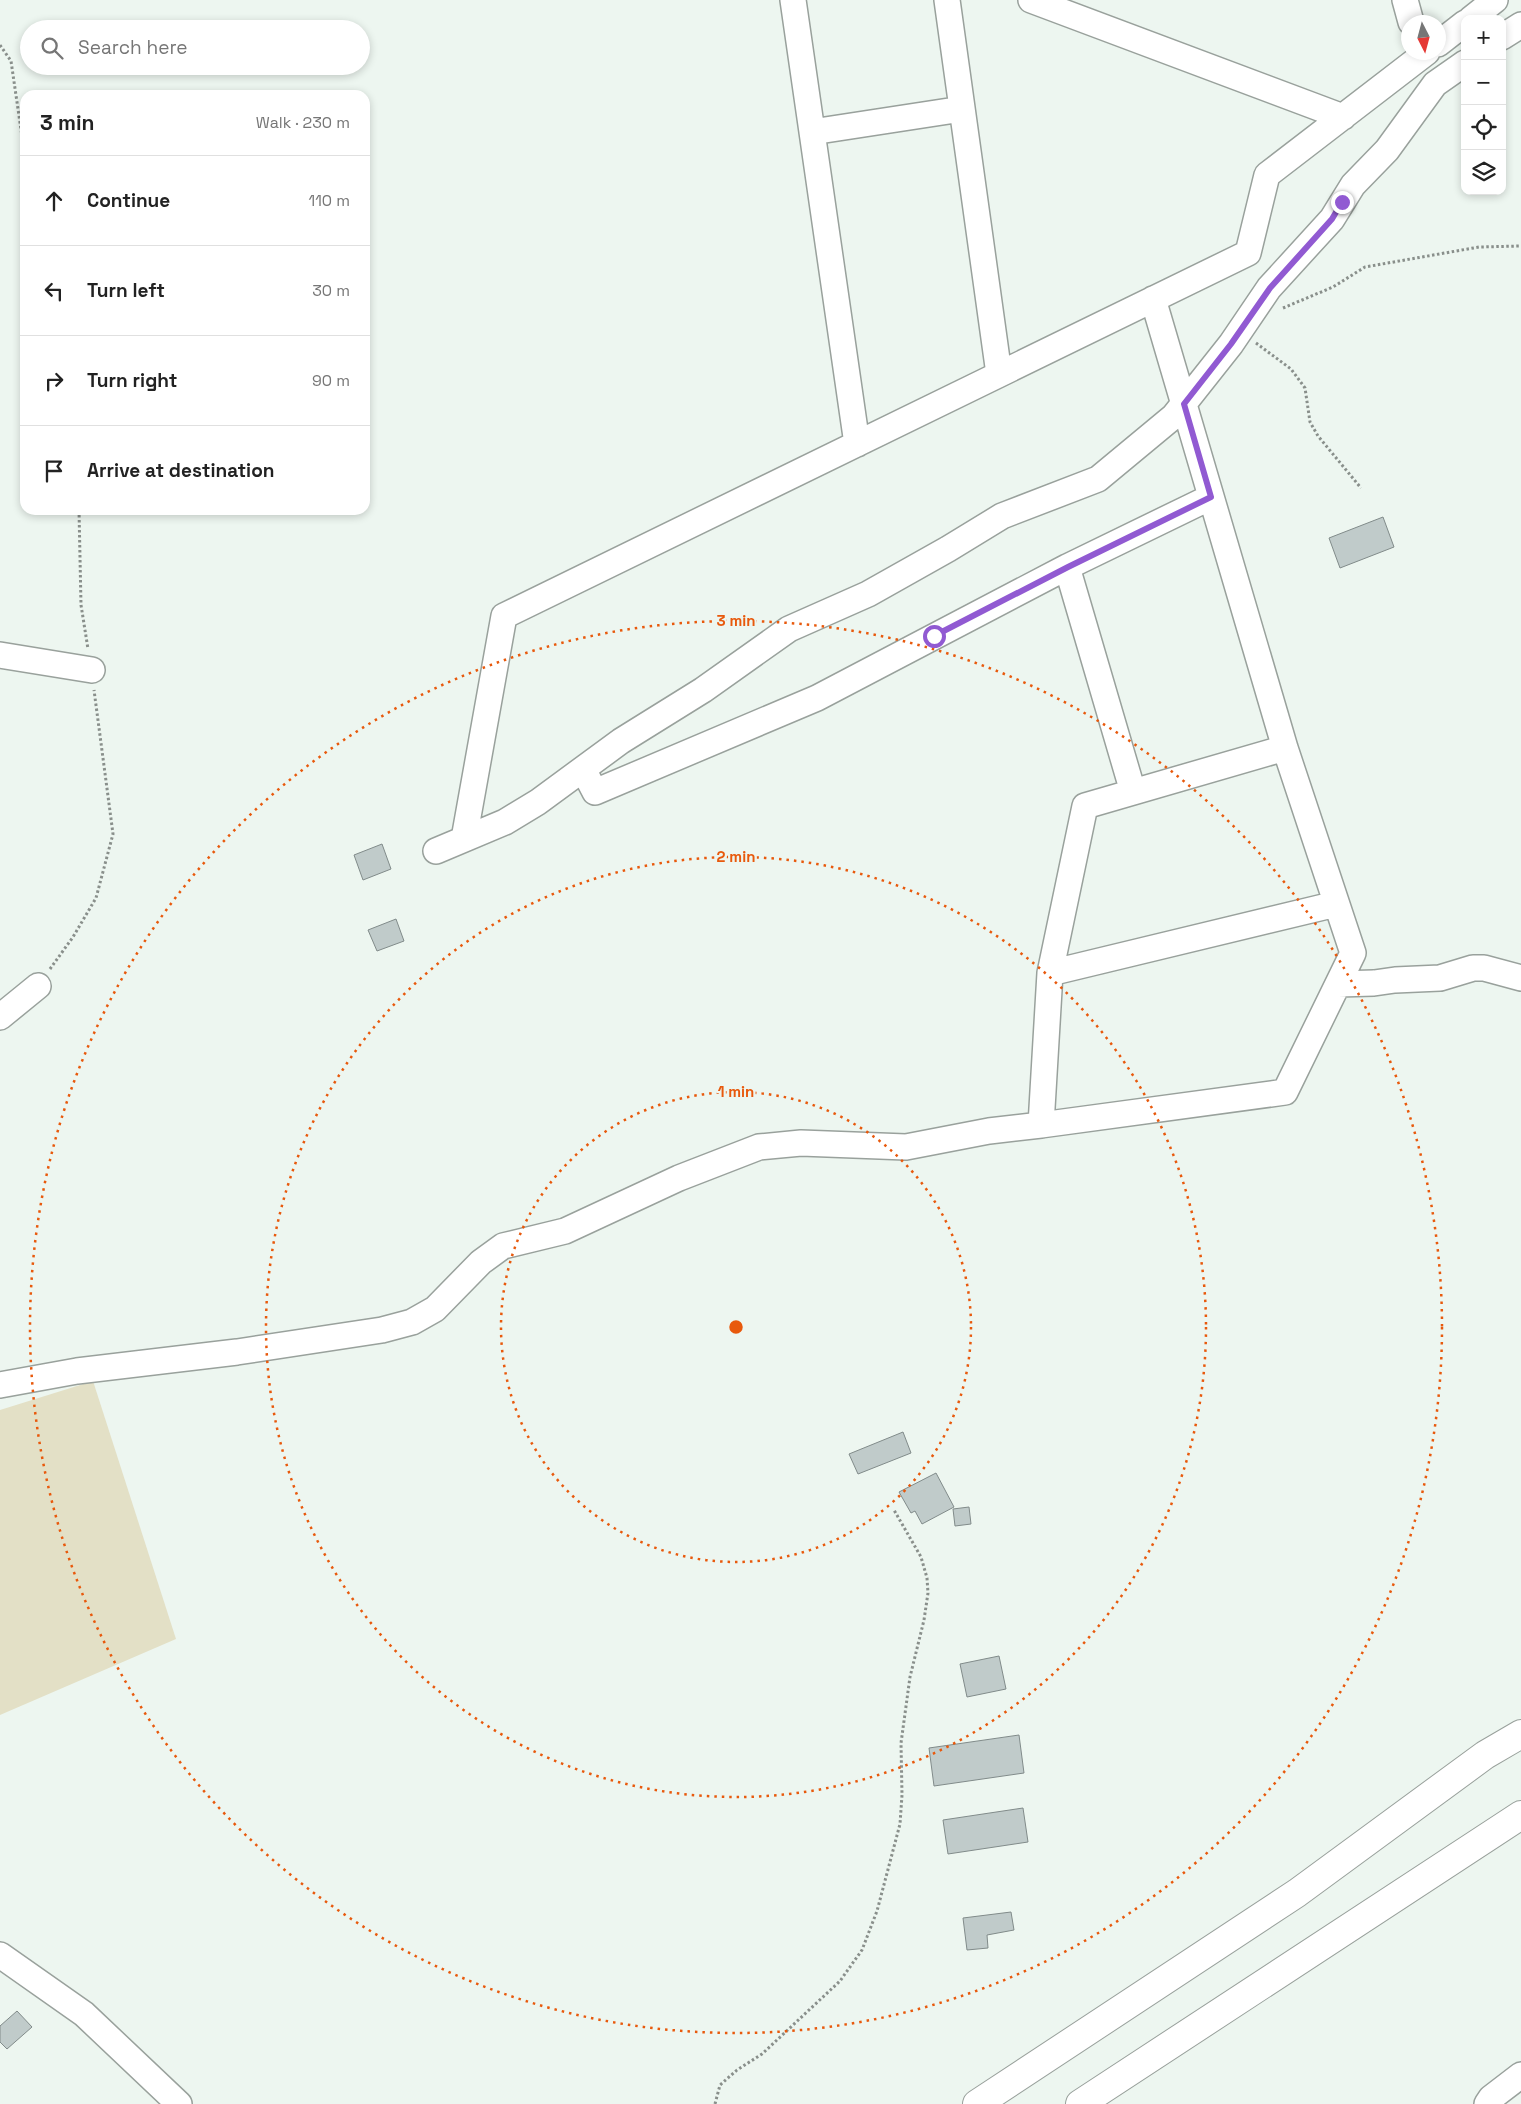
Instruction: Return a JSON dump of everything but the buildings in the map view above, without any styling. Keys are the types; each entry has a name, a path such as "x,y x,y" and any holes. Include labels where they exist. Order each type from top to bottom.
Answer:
{"highway":[{"path":"977,2104 1297,1893 1485,1755 1521,1734"},
{"path":"1080,2104 1521,1815"}],"street":[{"path":"793,0 857,444"},
{"path":"947,0 999,374"},
{"path":"1031,0 1343,117"},
{"path":"1405,0 1409,15"},
{"path":"1476,15 1495,0"},
{"path":"1506,34 1521,25"},
{"path":"1446,37 1461,26"},
{"path":"464,839 504,616 1248,253 1267,175 1416,60"},
{"path":"436,851 505,822 538,802 621,741 703,690 789,629 868,594 1002,516 1098,480 1174,416 1270,288 1332,219 1352,185 1387,150 1435,84 1461,66"},
{"path":"812,132 962,109"},
{"path":"0,1385 77,1371 237,1352 344,1336 382,1330 412,1322 435,1309 480,1262 503,1246 565,1231 679,1178 759,1147 801,1143 906,1147 989,1130 1041,1125 1286,1092 1353,953 1285,748 1153,299"},
{"path":"583,769 594,792 817,698 1068,567 1211,497"},
{"path":"1068,567 1133,792"},
{"path":"0,655 92,670"},
{"path":"1041,1125 1050,973 1085,806 1285,748"},
{"path":"1050,973 1336,904"},
{"path":"1338,984 1440,978 1473,968 1484,968 1521,978"},
{"path":"0,1017 38,986"},
{"path":"0,1955 84,2014 179,2104"},
{"path":"1488,2104 1491,2098 1521,2075"}],"path":[{"path":"0,45 11,61 20,123"},
{"path":"1280,310 1333,287 1365,267 1479,247 1521,246"},
{"path":"1244,325 1257,343 1291,369 1305,388 1310,422 1318,436 1361,488"},
{"path":"38,986 73,937 96,898 113,834 82,605 79,515"},
{"path":"715,2104 720,2085 737,2070 762,2054 840,1981 862,1950 877,1911 900,1824 902,1795 901,1743 910,1677 924,1620 928,1593 927,1578 921,1557 894,1510"}],"shaded area":[{"path":"93,1381 176,1639 0,1715 0,1410"}],"route":[{"path":"934,636 1068,567 1211,497 1184,404 1231,344 1270,288 1332,219 1342,202"}]}
